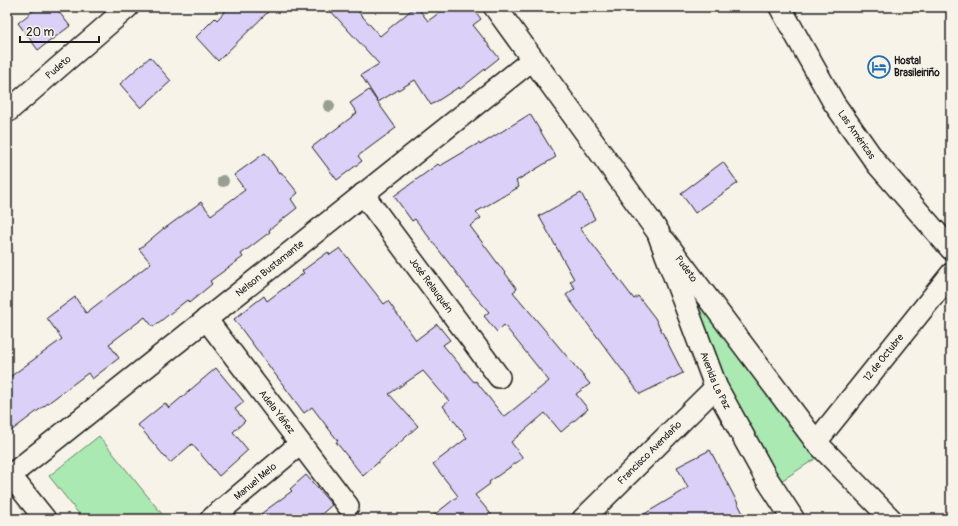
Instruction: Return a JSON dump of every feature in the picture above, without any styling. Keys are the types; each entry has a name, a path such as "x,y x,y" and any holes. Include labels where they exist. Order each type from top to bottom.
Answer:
{"street":[{"name":"Pudeto","path":"7,112 128,7"},
{"name":"Pudeto","path":"495,7 658,232 816,442 891,519"},
{"name":"Las Américas","path":"780,7 834,103 877,164 951,249"},
{"name":"Nelson Bustamante","path":"9,476 533,59"},
{"name":"José Relauquén","path":"363,194 499,377"},
{"name":"Avenida La Paz","path":"658,232 716,387 765,476 793,519"},
{"name":"12 de Octubre","path":"816,442 951,274"},
{"name":"Adela Yáñez","path":"206,319 348,506"},
{"name":"Francisco Avendaño","path":"583,519 716,387"},
{"name":"Manuel Melo","path":"210,519 300,444"},
{"path":"9,476 45,519"}],"green space":[{"path":"679,271 821,455 778,483 720,383"},
{"path":"99,436 166,519 83,519 49,476"}],"building":[{"path":"38,7 55,7 70,26 38,50 18,23"},
{"path":"229,7 273,7 218,61 196,37 215,18 217,20"},
{"path":"327,7 354,7 380,36 415,7 417,7 428,21 447,7 472,7 481,19 473,25 499,58 460,89 459,87 431,105 415,80 378,102 361,75 379,64"},
{"path":"150,57 171,81 141,108 120,84"},
{"path":"369,90 396,128 358,156 362,161 337,180 312,147 357,113 350,103"},
{"path":"530,114 556,157 516,181 519,187 476,212 481,218 470,226 517,289 513,292 590,384 576,394 588,409 561,432 545,413 511,442 523,458 489,482 490,484 475,495 495,519 429,519 458,496 433,464 467,438 443,406 449,401 423,371 389,394 418,426 363,476 336,442 338,441 312,407 304,413 234,319 264,296 267,301 304,273 302,271 328,252 330,255 340,248 384,304 388,301 416,340 437,324 450,340 443,345 474,382 476,381 504,417 549,381 504,325 497,332 484,316 489,312 468,288 415,219 412,221 394,196 438,164 440,166 479,143 480,145"},
{"path":"265,153 279,173 281,172 298,193 291,199 297,208 269,230 270,232 241,254 243,257 210,281 212,284 189,303 187,300 153,327 145,317 109,344 119,358 92,379 88,373 7,434 7,379 62,339 47,318 75,297 86,313 151,263 139,249 164,228 201,202 211,215 245,190 234,175"},
{"path":"723,162 738,183 695,213 681,193"},
{"path":"581,193 595,219 580,228 634,299 638,296 655,318 683,373 640,394 566,295 575,288 570,282 574,279 539,216"},
{"path":"216,368 244,402 235,409 245,421 233,432 248,450 219,476 192,444 170,463 138,425 165,403 169,408"},
{"path":"710,450 746,519 636,519 688,488 677,467"},
{"path":"306,475 332,505 316,519 254,519 292,491 290,489"}],"place":[{"name":"Hostal Brasileiriño","path":"879,67"}]}
